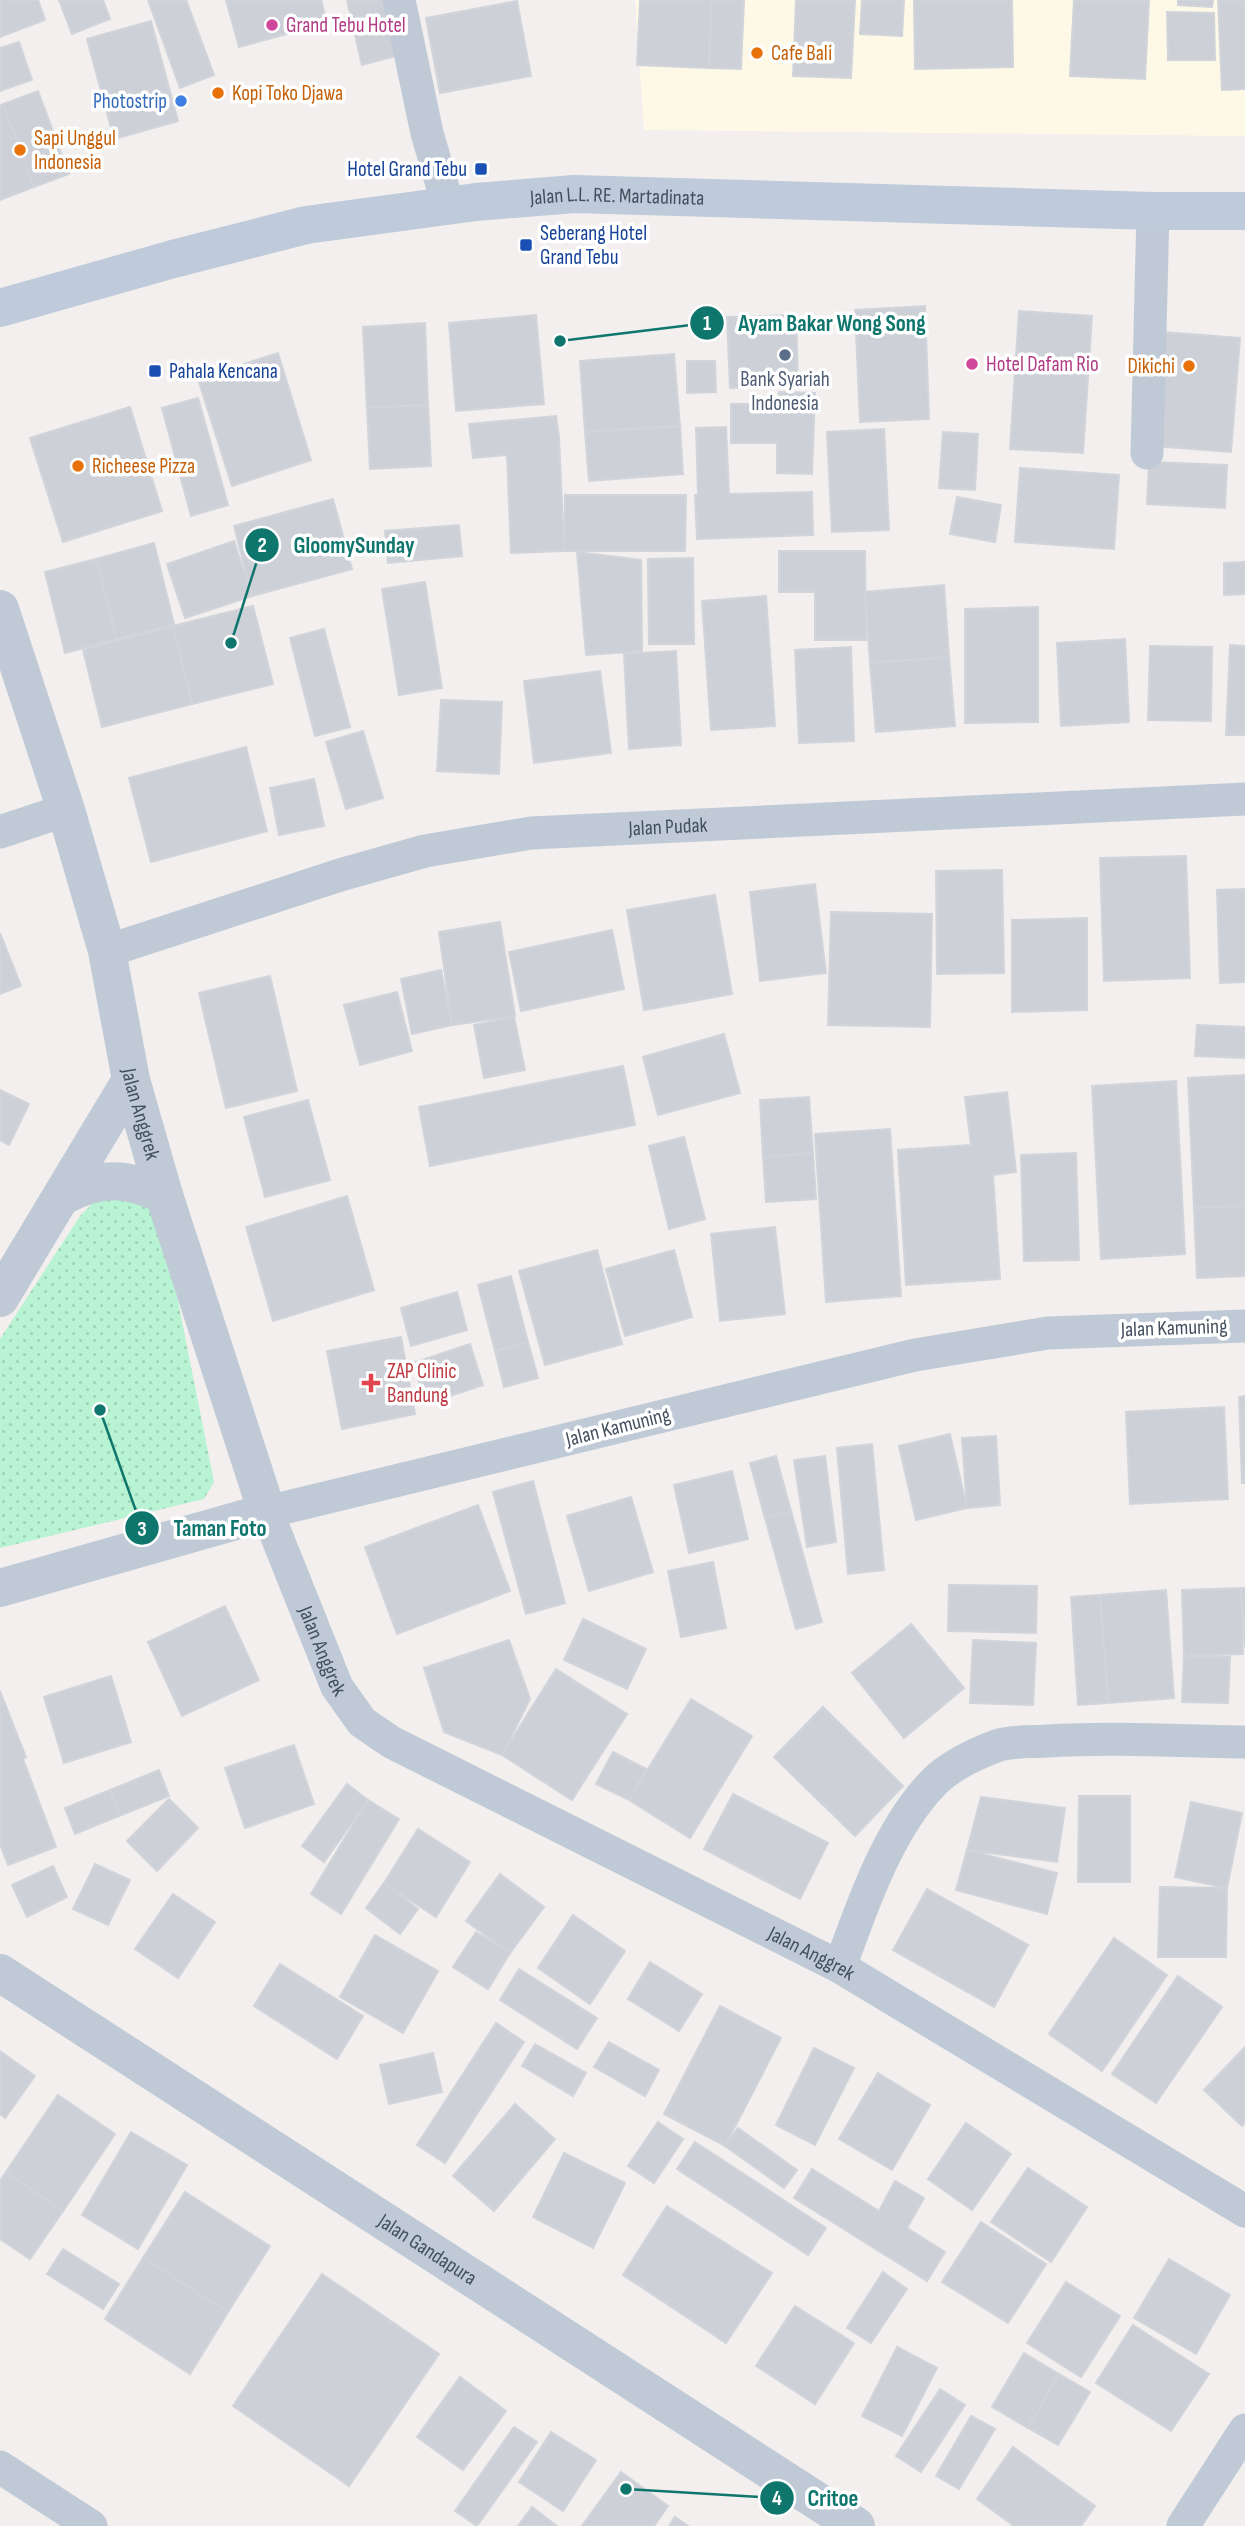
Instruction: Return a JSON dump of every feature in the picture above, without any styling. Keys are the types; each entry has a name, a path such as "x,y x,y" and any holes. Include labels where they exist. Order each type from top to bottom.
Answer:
{"main road":[{"name":"Jalan L.L. RE. Martadinata","path":"0,308 306,225 448,205 574,194 1153,211 1245,211"}],"street":[{"path":"399,0 427,133 448,205"},
{"path":"1147,453 1153,211"},
{"name":"Jalan Anggrek","path":"0,609 66,810 107,951 131,1080 164,1195 267,1512 337,1687 362,1721 391,1742 840,1967 1245,2211"},
{"name":"Jalan Pudak","path":"107,951 340,874 425,851 531,833 927,812 1245,799"},
{"path":"0,832 66,810"},
{"path":"0,1298 131,1080"},
{"path":"63,1196 82,1185 103,1181 124,1181 145,1186 164,1195"},
{"name":"Jalan Kamuning","path":"0,1588 267,1512 915,1355 1048,1333 1245,1326"},
{"path":"840,1967 864,1900 887,1850 935,1781 965,1759 1002,1744 1057,1741 1245,1742"},
{"name":"Jalan Gandapura","path":"0,1973 856,2526"},
{"path":"1183,2526 1245,2430"},
{"path":"0,2467 91,2526"}],"shaded area":[{"path":"635,0 1245,0 1245,136 644,130"}],"green space":[{"path":"129,1193 160,1211 214,1482 204,1499 0,1548 0,1339 80,1216 100,1196"}],"building":[{"path":"0,0 38,0 45,20 0,37"},
{"path":"59,0 103,0 110,19 72,34"},
{"path":"148,0 186,0 214,75 180,88"},
{"path":"226,0 321,0 327,23 239,47"},
{"path":"347,0 385,0 399,55 362,65"},
{"path":"640,0 712,0 709,68 637,65"},
{"path":"712,0 744,0 741,69 709,68"},
{"path":"796,0 855,0 851,78 793,76"},
{"path":"862,0 904,0 902,36 860,34"},
{"path":"914,0 1012,0 1013,67 915,69"},
{"path":"1074,0 1149,0 1145,79 1070,76"},
{"path":"1178,0 1213,0 1212,7 1178,5"},
{"path":"1218,0 1245,0 1245,89 1222,90"},
{"path":"517,1 531,76 440,93 426,18"},
{"path":"1167,12 1214,13 1215,60 1168,60"},
{"path":"151,21 178,121 114,139 87,39"},
{"path":"19,42 32,80 0,91 0,48"},
{"path":"38,91 69,174 34,187 3,104"},
{"path":"3,104 34,187 0,200 0,106"},
{"path":"925,306 929,419 860,422 855,310"},
{"path":"1019,311 1092,316 1083,453 1010,449"},
{"path":"536,315 544,404 456,411 449,323"},
{"path":"796,315 798,385 730,388 727,317"},
{"path":"425,323 428,405 367,408 363,327"},
{"path":"1163,332 1240,338 1231,452 1154,446"},
{"path":"278,353 311,460 232,486 198,379"},
{"path":"674,354 680,426 585,432 580,361"},
{"path":"687,361 715,361 716,392 687,393"},
{"path":"779,392 815,393 812,474 777,473 777,443 731,443 731,404 778,404"},
{"path":"198,398 228,505 191,516 162,408"},
{"path":"428,405 431,466 370,469 367,408"},
{"path":"130,407 162,511 63,542 30,438"},
{"path":"556,416 564,551 511,553 507,455 473,458 469,424"},
{"path":"680,426 683,474 589,481 585,432"},
{"path":"726,427 729,494 812,492 813,535 697,539 696,428"},
{"path":"884,429 889,530 832,532 827,432"},
{"path":"943,432 978,434 975,490 939,488"},
{"path":"1149,462 1227,465 1225,508 1147,504"},
{"path":"1020,468 1119,475 1114,549 1015,542"},
{"path":"565,495 686,495 685,551 564,551"},
{"path":"957,497 1001,505 995,542 950,534"},
{"path":"333,499 352,569 252,596 234,526"},
{"path":"459,525 462,556 388,563 385,531"},
{"path":"234,541 252,596 185,618 167,564"},
{"path":"154,543 174,624 117,639 96,559"},
{"path":"779,551 865,551 866,640 815,640 815,592 779,592"},
{"path":"577,552 641,560 642,651 586,655"},
{"path":"693,558 694,644 649,644 648,559"},
{"path":"96,559 117,639 65,653 45,572"},
{"path":"1245,562 1245,594 1224,595 1224,563"},
{"path":"425,582 442,688 399,695 382,589"},
{"path":"944,585 949,657 870,663 865,592"},
{"path":"766,596 775,726 711,730 702,601"},
{"path":"253,606 273,684 192,704 173,626"},
{"path":"1038,607 1038,722 965,723 965,609"},
{"path":"173,626 192,704 102,727 83,650"},
{"path":"324,629 350,727 315,736 290,638"},
{"path":"1125,639 1129,722 1061,726 1057,643"},
{"path":"1230,645 1245,646 1245,735 1226,735"},
{"path":"1150,646 1212,647 1211,721 1148,720"},
{"path":"851,647 854,741 799,743 795,650"},
{"path":"676,651 681,745 629,749 624,654"},
{"path":"949,657 955,726 876,732 870,663"},
{"path":"600,671 611,753 534,763 524,681"},
{"path":"441,700 502,702 499,774 437,771"},
{"path":"363,731 383,798 346,809 326,742"},
{"path":"246,747 267,831 151,862 129,778"},
{"path":"314,779 324,826 279,835 270,788"},
{"path":"1186,856 1190,978 1104,981 1100,858"},
{"path":"1002,870 1004,973 937,974 936,871"},
{"path":"815,884 826,973 760,981 750,892"},
{"path":"1245,889 1245,982 1220,983 1217,890"},
{"path":"715,895 732,994 644,1010 627,910"},
{"path":"831,912 932,914 930,1027 828,1025"},
{"path":"1087,918 1087,1010 1012,1012 1012,920"},
{"path":"500,922 515,1016 452,1025 439,932"},
{"path":"612,930 624,989 521,1011 509,952"},
{"path":"0,933 21,986 0,994"},
{"path":"441,970 452,1025 412,1034 401,979"},
{"path":"270,976 297,1091 226,1108 199,993"},
{"path":"397,992 412,1051 360,1065 344,1005"},
{"path":"514,1017 525,1070 484,1078 474,1025"},
{"path":"1197,1025 1245,1027 1245,1058 1195,1056"},
{"path":"724,1034 740,1093 658,1115 643,1057"},
{"path":"623,1066 635,1125 430,1166 419,1107"},
{"path":"1245,1075 1245,1206 1194,1208 1188,1078"},
{"path":"1176,1081 1185,1254 1101,1259 1092,1086"},
{"path":"0,1090 29,1104 9,1145 0,1140"},
{"path":"1007,1092 1016,1172 993,1175 1000,1279 906,1285 898,1150 971,1145 965,1097"},
{"path":"809,1097 813,1153 763,1157 760,1100"},
{"path":"308,1100 330,1180 265,1197 244,1117"},
{"path":"890,1129 901,1296 826,1302 815,1134"},
{"path":"684,1137 705,1219 669,1229 649,1146"},
{"path":"813,1153 816,1199 766,1202 763,1157"},
{"path":"1076,1153 1079,1260 1024,1261 1021,1155"},
{"path":"347,1196 374,1290 273,1321 246,1227"},
{"path":"1245,1206 1245,1276 1197,1278 1194,1208"},
{"path":"775,1227 785,1314 720,1321 711,1234"},
{"path":"597,1250 622,1344 545,1365 519,1271"},
{"path":"674,1250 692,1317 625,1336 606,1269"},
{"path":"511,1276 528,1342 495,1351 478,1285"},
{"path":"457,1292 467,1330 411,1346 401,1308"},
{"name":"ZAP Clinic Bandung","path":"401,1337 415,1414 342,1429 327,1351"},
{"path":"528,1342 538,1378 504,1387 495,1351"},
{"path":"470,1344 483,1385 426,1404 413,1363"},
{"path":"1245,1396 1245,1483 1242,1483 1239,1397"},
{"path":"1224,1407 1228,1499 1130,1504 1126,1412"},
{"path":"950,1434 967,1508 916,1520 899,1446"},
{"path":"996,1436 1000,1505 967,1508 962,1438"},
{"path":"872,1444 884,1570 848,1574 837,1448"},
{"path":"776,1456 791,1511 765,1518 750,1463"},
{"path":"825,1456 836,1542 807,1547 794,1460"},
{"path":"732,1471 748,1539 689,1553 674,1485"},
{"path":"533,1481 565,1603 526,1614 493,1492"},
{"path":"631,1497 653,1572 589,1591 567,1516"},
{"path":"478,1505 510,1591 397,1634 365,1547"},
{"path":"791,1511 822,1622 796,1629 765,1518"},
{"path":"713,1562 726,1628 681,1637 668,1571"},
{"path":"949,1585 1037,1586 1036,1633 948,1631"},
{"path":"1241,1588 1245,1588 1245,1647"},
{"path":"1241,1588 1243,1654 1184,1656 1182,1590"},
{"path":"1166,1590 1174,1698 1108,1703 1100,1595"},
{"path":"1100,1595 1108,1703 1078,1705 1071,1597"},
{"path":"225,1606 259,1680 182,1716 148,1642"},
{"path":"583,1619 646,1649 627,1689 564,1660"},
{"path":"911,1624 964,1688 904,1738 852,1673"},
{"path":"509,1640 530,1699 502,1755 444,1732 424,1668"},
{"path":"973,1640 1036,1643 1033,1705 970,1703"},
{"path":"1184,1656 1230,1657 1228,1703 1182,1702"},
{"path":"556,1669 627,1714 572,1800 502,1755"},
{"path":"111,1676 131,1742 64,1763 44,1697"},
{"path":"0,1691 26,1757 23,1759 56,1847 8,1865 0,1844"},
{"path":"691,1699 752,1736 690,1838 629,1800"},
{"path":"823,1707 903,1786 855,1836 774,1757"},
{"path":"294,1745 314,1804 245,1828 225,1768"},
{"path":"613,1752 646,1769 629,1800 596,1784"},
{"path":"159,1770 169,1796 119,1816 110,1790"},
{"path":"347,1784 368,1800 324,1862 302,1846"},
{"path":"110,1790 119,1816 75,1834 65,1808"},
{"path":"733,1794 828,1843 800,1899 704,1849"},
{"path":"1079,1796 1130,1796 1130,1882 1078,1882"},
{"path":"981,1797 1065,1808 1057,1862 967,1850"},
{"path":"169,1799 198,1828 157,1871 127,1841"},
{"path":"368,1800 399,1819 341,1914 311,1894"},
{"path":"1191,1802 1242,1813 1227,1888 1175,1877"},
{"path":"418,1829 470,1862 436,1917 384,1883"},
{"path":"967,1850 1057,1873 1047,1914 956,1890"},
{"path":"95,1864 130,1880 108,1925 73,1909"},
{"path":"53,1866 67,1897 27,1917 12,1885"},
{"path":"500,1874 544,1907 510,1953 466,1921"},
{"path":"384,1883 418,1909 400,1934 366,1908"},
{"path":"1160,1887 1227,1888 1226,1957 1158,1957"},
{"path":"927,1889 1028,1945 994,2007 893,1950"},
{"path":"173,1894 215,1922 178,1978 135,1949"},
{"path":"573,1915 625,1951 590,2004 538,1968"},
{"path":"476,1932 510,1953 488,1989 453,1967"},
{"path":"375,1935 438,1971 403,2033 340,1997"},
{"path":"1114,1938 1167,1975 1102,2071 1049,2034"},
{"path":"650,1962 702,1994 679,2031 628,1999"},
{"path":"280,1964 363,2016 337,2059 254,2006"},
{"path":"519,1969 597,2018 577,2049 500,2000"},
{"path":"1178,1976 1222,2007 1156,2103 1112,2074"},
{"path":"720,2006 781,2038 725,2146 664,2114"},
{"path":"496,2023 524,2042 445,2163 417,2145"},
{"path":"609,2042 659,2070 645,2096 594,2067"},
{"path":"535,2044 586,2073 573,2096 522,2066"},
{"path":"1245,2047 1245,2123 1242,2126 1204,2090"},
{"path":"814,2048 854,2068 815,2145 776,2125"},
{"path":"0,2051 35,2076 5,2118 0,2114"},
{"path":"433,2053 442,2092 389,2104 380,2065"},
{"path":"878,2073 930,2105 892,2170 839,2139"},
{"path":"58,2095 115,2134 63,2211 6,2172"},
{"path":"515,2104 555,2139 494,2211 453,2176"},
{"path":"658,2122 683,2139 654,2183 628,2166"},
{"path":"966,2123 1011,2154 972,2210 928,2179"},
{"path":"738,2128 797,2170 784,2188 725,2146"},
{"path":"131,2132 187,2165 138,2249 82,2215"},
{"path":"695,2142 826,2228 808,2255 677,2169"},
{"path":"564,2153 625,2183 593,2248 533,2217"},
{"path":"1028,2168 1087,2207 1051,2262 991,2222"},
{"path":"812,2169 879,2211 895,2181 924,2198 907,2228 945,2252 927,2281 794,2198"},
{"path":"6,2172 63,2211 30,2259 0,2239 0,2181"},
{"path":"185,2192 270,2246 228,2312 143,2258"},
{"path":"667,2206 772,2273 726,2343 623,2275"},
{"path":"981,2222 1046,2264 1008,2323 942,2282"},
{"path":"63,2249 119,2284 103,2309 47,2274"},
{"path":"143,2258 228,2312 190,2374 105,2319"},
{"path":"1169,2259 1230,2295 1196,2354 1134,2318"},
{"path":"883,2272 907,2289 871,2343 847,2328"},
{"path":"322,2274 439,2354 349,2486 233,2406"},
{"path":"1066,2282 1120,2316 1081,2377 1027,2343"},
{"path":"795,2306 854,2343 815,2404 756,2366"},
{"path":"1133,2325 1209,2374 1171,2431 1096,2383"},
{"path":"897,2347 937,2368 902,2436 862,2416"},
{"path":"1024,2353 1059,2374 1028,2428 992,2407"},
{"path":"1059,2374 1090,2392 1058,2445 1028,2428"},
{"path":"460,2377 506,2411 463,2470 417,2437"},
{"path":"940,2389 965,2405 921,2472 896,2456"},
{"path":"971,2416 995,2429 959,2489 936,2476"},
{"path":"514,2427 537,2442 477,2526 455,2511"},
{"path":"551,2432 596,2460 563,2511 519,2482"},
{"path":"1013,2447 1095,2506 1081,2526 1014,2526 977,2499"},
{"path":"621,2472 668,2506 654,2526 582,2526"},
{"path":"532,2507 557,2526 518,2526"},
{"path":"675,2517 688,2526 669,2526"}],"place":[{"name":"Grand Tebu Hotel","path":"272,25"},
{"name":"Cafe Bali","path":"757,53"},
{"name":"Kopi Toko Djawa","path":"218,93"},
{"name":"Photostrip","path":"181,101"},
{"name":"Sapi Unggul Indonesia","path":"20,150"},
{"name":"Hotel Grand Tebu","path":"481,169"},
{"name":"Seberang Hotel Grand Tebu","path":"526,245"},
{"name":"Ayam Bakar Wong Song","path":"560,341"},
{"name":"Bank Syariah Indonesia","path":"785,355"},
{"name":"Hotel Dafam Rio","path":"972,364"},
{"name":"Dikichi","path":"1189,366"},
{"name":"Pahala Kencana","path":"155,371"},
{"name":"Richeese Pizza","path":"78,466"},
{"name":"GloomySunday","path":"231,643"},
{"name":"ZAP Clinic Bandung","path":"371,1383"},
{"name":"Taman Foto","path":"100,1410"},
{"name":"Critoe","path":"626,2489"}]}
